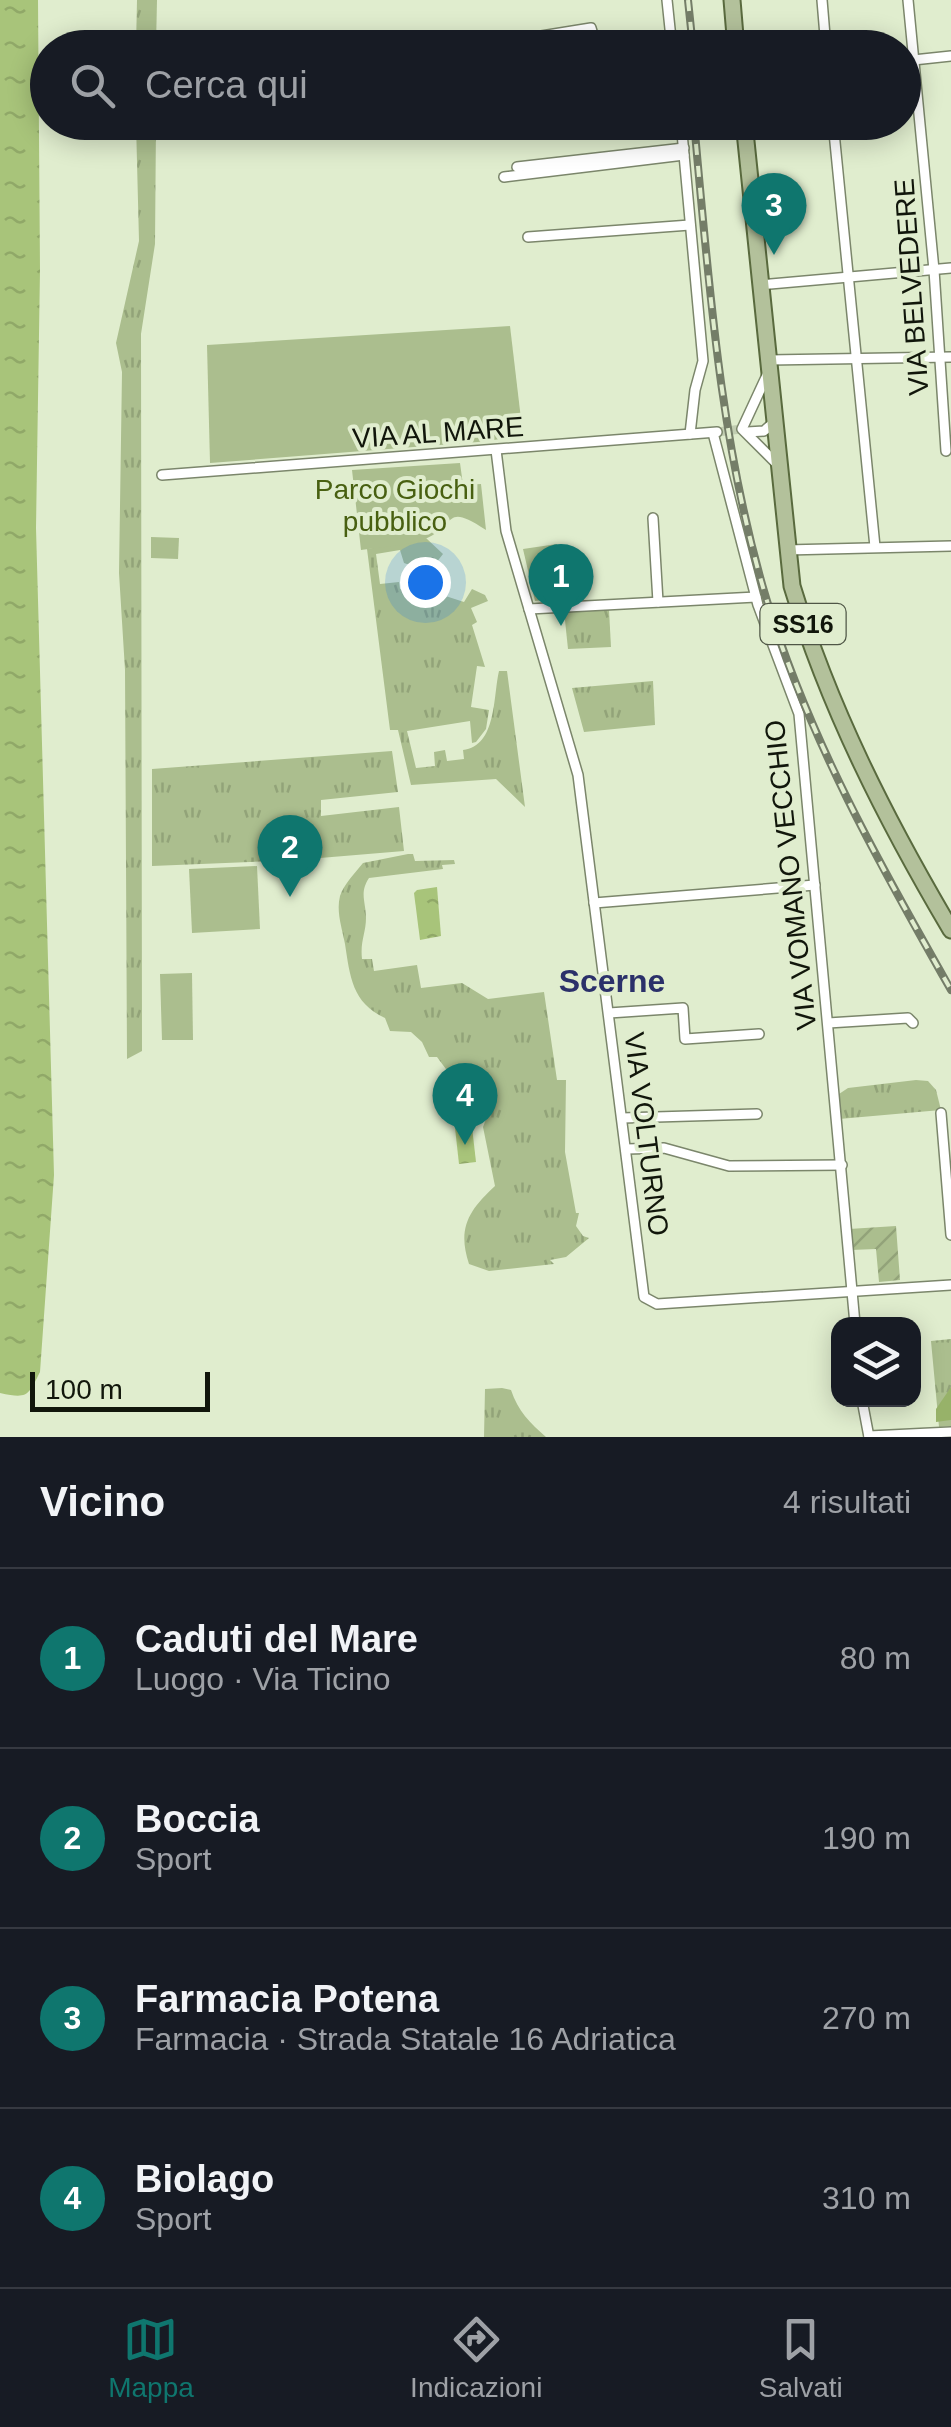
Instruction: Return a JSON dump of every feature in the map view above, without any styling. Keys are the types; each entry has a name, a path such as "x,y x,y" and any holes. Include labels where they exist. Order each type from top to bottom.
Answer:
{"main road":[{"path":"732,0 734,30"},
{"name":"SS16","path":"746,140 792,586 811,650 834,707 951,930"}],"street":[{"path":"667,0 670,30"},
{"path":"822,0 824,30"},
{"name":"VIA BELVEDERE","path":"908,0 908,30"},
{"path":"921,59 951,56"},
{"path":"682,140 704,361 690,434"},
{"path":"836,140 874,547"},
{"name":"VIA BELVEDERE","path":"919,140 946,357 946,451"},
{"path":"518,167 684,152"},
{"path":"504,176 684,152"},
{"path":"528,238 690,225"},
{"path":"760,285 951,268"},
{"path":"746,428 768,367 856,358 946,357"},
{"path":"746,428 763,420 773,423"},
{"path":"746,428 777,464"},
{"name":"VIA AL MARE","path":"162,475 715,432"},
{"name":"VIA VOMANO VECCHIO","path":"715,432 756,597 799,714 854,1317"},
{"name":"VIA VOLTURNO","path":"496,450 506,531 578,775 644,1297 657,1304 852,1290"},
{"path":"653,518 658,602"},
{"path":"786,550 951,546"},
{"path":"529,609 756,597"},
{"path":"594,903 816,885"},
{"path":"609,1013 683,1008 685,1039 759,1034"},
{"path":"828,1024 908,1018 913,1023"},
{"path":"940,1112 951,1236"},
{"path":"622,1118 757,1114"},
{"path":"626,1149 664,1148 728,1166 842,1165"},
{"path":"852,1290 951,1284"},
{"path":"863,1407 869,1437 951,1432"}],"green space":[{"path":"137,0 157,0 156,30 136,30"},
{"path":"136,140 156,140 155,244 141,334 142,1051 127,1059 125,670 119,573 122,372 116,343 139,241"},
{"path":"510,326 523,436 210,463 207,345"},
{"name":"Parco Giochi pubblico","path":"460,463 463,485 481,484 486,530 457,517 425,539 361,550 352,470"},
{"path":"151,537 179,538 178,559 151,558"},
{"path":"426,538 443,554 436,563 426,558 421,569 404,563 400,550 376,554 380,584 399,582 400,589 420,596 424,589 464,602 472,589 485,595 488,601 471,608 485,667 477,666 471,707 489,710 486,729 476,742 472,743 470,721 407,731 416,768 435,766 434,752 445,750 447,761 464,759 463,750 474,746 488,730 499,671 507,671 525,807 496,779 411,785 398,730 390,730 367,549"},
{"path":"557,544 564,598 535,601 523,549"},
{"path":"609,610 611,647 568,649 564,611"},
{"path":"653,681 655,725 584,732 572,688"},
{"path":"392,751 398,792 321,800 321,816 399,807 404,851 152,866 152,769"},
{"path":"413,854 415,861 454,860 455,864 442,865 443,869 369,878 364,893 362,959 372,959 374,971 417,965 421,988 462,983 488,999 544,992 557,1080 566,1080 565,1152 579,1213 576,1226 589,1238 566,1257 550,1260 554,1264 489,1271 469,1264 464,1240 468,1220 495,1186 483,1127 489,1111 477,1111 437,1057 429,1057 422,1042 411,1032 390,1031 385,1018 366,1005 354,987 340,920 340,896 363,863"},
{"path":"257,866 260,929 192,933 189,869"},
{"path":"192,973 193,1040 162,1040 160,974"},
{"path":"928,1081 936,1090 941,1110 839,1119 836,1096 848,1088"},
{"path":"896,1226 900,1280 879,1282 876,1249 851,1250 849,1229"},
{"path":"951,1339 951,1426 939,1427 931,1341"},
{"path":"951,1387 951,1420 936,1422 936,1409"},
{"path":"485,1389 511,1390 525,1416 546,1437 484,1437"}],"water":[{"path":"0,0 38,0 38,30 30,30 30,140 39,140 36,528 54,1175 40,1372 26,1394 0,1393"},
{"path":"437,887 441,936 420,940 414,893"},
{"path":"472,1127 476,1162 459,1164 455,1128"}],"tunnel":[{"path":"717,432 742,429"}],"railway":[{"path":"688,0 691,30"},
{"path":"696,140 727,424 767,601 825,752 951,990"}],"place":[{"name":"Farmacia Potena","path":"774,255"},
{"name":"Caduti del Mare","path":"561,626"},
{"name":"Boccia","path":"290,897"},
{"name":"Biolago","path":"465,1145"}],"district":[{"name":"Scerne","path":"612,981"}]}
